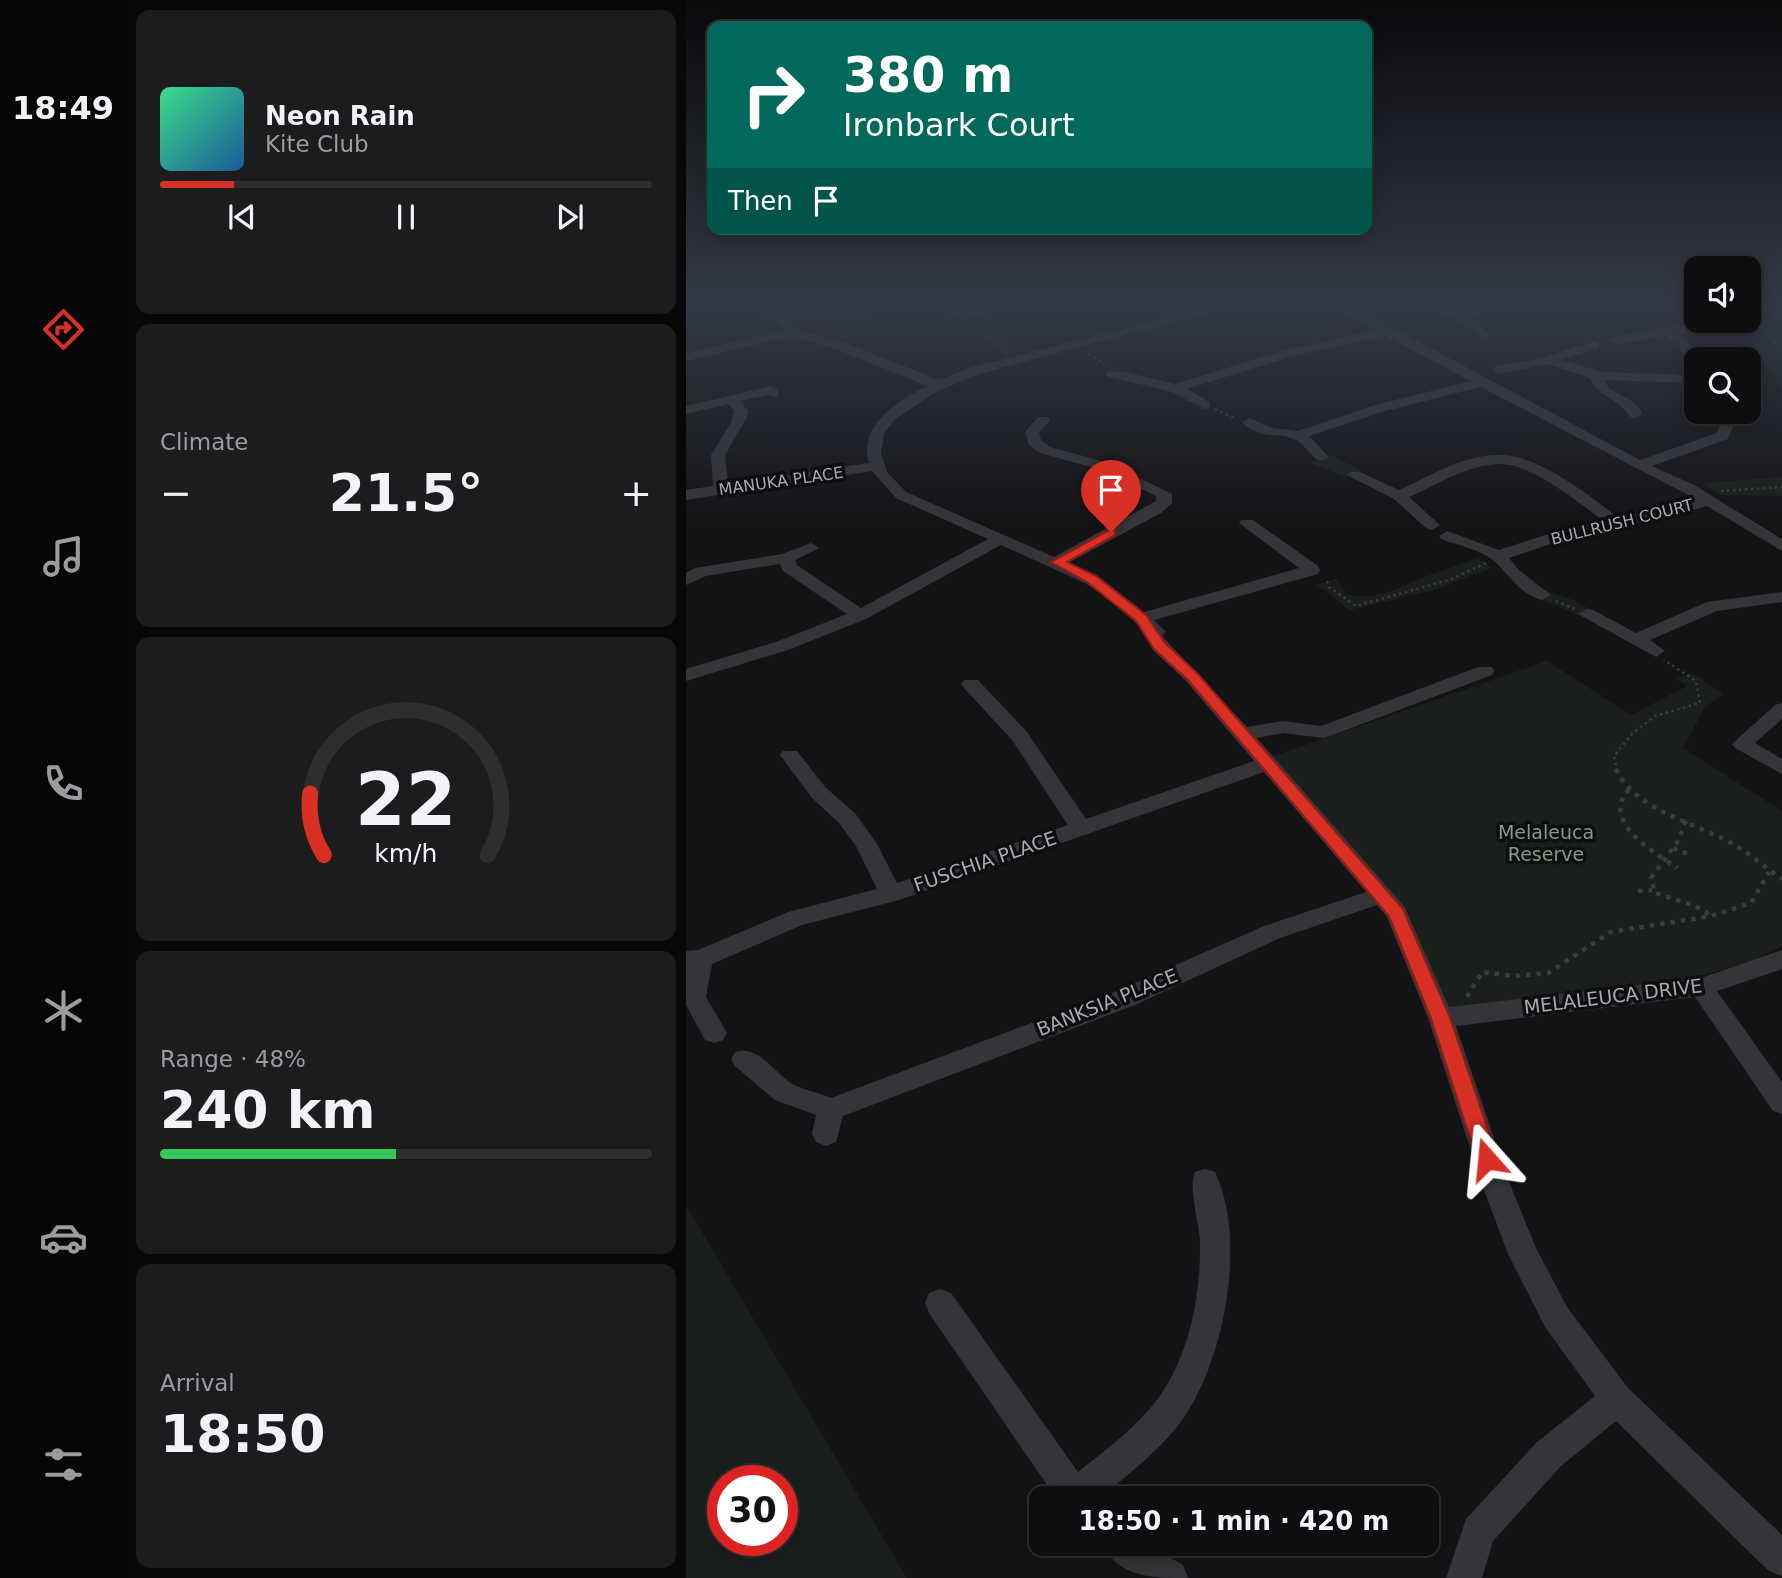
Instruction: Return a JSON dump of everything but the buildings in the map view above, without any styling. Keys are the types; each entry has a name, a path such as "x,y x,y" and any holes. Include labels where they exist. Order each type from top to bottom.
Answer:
{"street":[{"path":"917,377 936,384"},
{"path":"960,377 936,384 909,400 883,423 875,437 873,457 882,477 901,495 1091,579 1144,620 1159,646 1193,677 1383,895 1397,913 1452,1013 1495,1182 1523,1254 1556,1317 1617,1399 1782,1558"},
{"path":"1129,377 1174,388 1191,400 1205,405"},
{"path":"1174,388 1212,377"},
{"path":"1474,377 1676,488 1706,496 1782,545"},
{"path":"1596,377 1601,388 1633,407 1635,414"},
{"path":"1617,377 1684,379"},
{"path":"1249,422 1269,432 1299,435 1380,408 1484,382"},
{"path":"686,410 764,390 771,390 773,394"},
{"path":"721,489 718,453 741,420 741,411 732,400"},
{"path":"1043,420 1032,432 1034,442 1045,450 1104,466 1164,494 1164,503 1155,510 1057,562"},
{"path":"1644,468 1723,436 1727,424"},
{"path":"1299,435 1322,457"},
{"path":"1399,496 1483,462 1514,460 1586,501 1614,522"},
{"name":"MANUKA PLACE","path":"686,495 876,466"},
{"path":"1355,475 1399,496 1432,525"},
{"name":"BULLRUSH COURT","path":"1499,556 1573,531 1665,513 1706,496"},
{"path":"1247,523 1327,581"},
{"path":"1447,536 1499,556 1513,573 1542,594"},
{"path":"686,675 718,663 782,646 860,615 1002,539"},
{"path":"686,580 701,572 786,558 811,548"},
{"path":"786,558 789,566 860,615"},
{"path":"1144,620 1312,570"},
{"path":"1637,639 1713,606 1782,597"},
{"path":"1587,614 1656,651"},
{"path":"1244,734 1283,727 1323,732 1485,671"},
{"path":"971,684 1020,736 1053,788 1083,828"},
{"path":"1782,709 1742,744 1782,768"},
{"path":"790,755 819,793 848,818 866,844 891,894"},
{"name":"FUSCHIA PLACE","path":"714,1034 694,997 694,959 796,918 891,894 1269,763"},
{"name":"BANKSIA PLACE","path":"744,1059 784,1093 801,1099 829,1121 998,1044 1126,998 1272,932 1383,895"},
{"name":"MELALEUCA DRIVE","path":"1452,1013 1702,987 1760,969 1782,958"},
{"path":"1702,987 1782,1103"},
{"path":"1088,1486 1160,1423 1179,1397 1200,1354 1213,1281 1214,1218 1205,1181"},
{"path":"940,1303 1067,1486"},
{"path":"1464,1578 1478,1531 1549,1454 1617,1399"},
{"path":"1133,1556 1170,1578"}],"path":[{"path":"1205,405 1249,422"},
{"path":"1706,496 1737,489 1782,487"},
{"path":"1327,581 1329,587 1356,606 1452,579 1499,556"},
{"path":"1542,594 1587,614"},
{"path":"1656,651 1668,665 1696,681 1700,703 1671,709 1643,722 1614,756 1616,773 1629,789 1660,812 1686,821 1751,854 1769,872 1782,878"},
{"path":"1629,789 1622,797 1620,811 1630,833 1677,868"},
{"path":"1686,821 1673,848 1651,878 1653,890 1657,894 1693,905 1712,915"},
{"path":"1673,848 1691,855"},
{"path":"1452,1013 1482,972 1514,975 1548,972 1611,932 1712,915 1751,903 1769,872"},
{"path":"1637,891 1653,890"}],"green space":[{"path":"1774,377 1782,377 1782,388"},
{"path":"1330,454 1363,472 1345,477 1311,463"},
{"path":"1782,477 1782,496 1721,495 1702,483"},
{"path":"1478,558 1492,568 1437,589 1350,610 1317,585 1336,579 1346,594 1375,595"},
{"path":"1547,591 1576,601 1589,609 1587,614 1580,616 1536,597"},
{"name":"Melaleuca Reserve","path":"1547,661 1631,715 1687,686 1675,678 1692,673 1723,694 1705,707 1683,748 1782,811 1782,946 1754,960 1696,978 1448,1010 1408,911 1271,757"},
{"path":"686,1205 907,1578 686,1578"}],"route":[{"path":"1111,532 1057,562 1091,579 1142,618 1159,646 1193,677 1397,913 1441,1018 1487,1159"}]}
